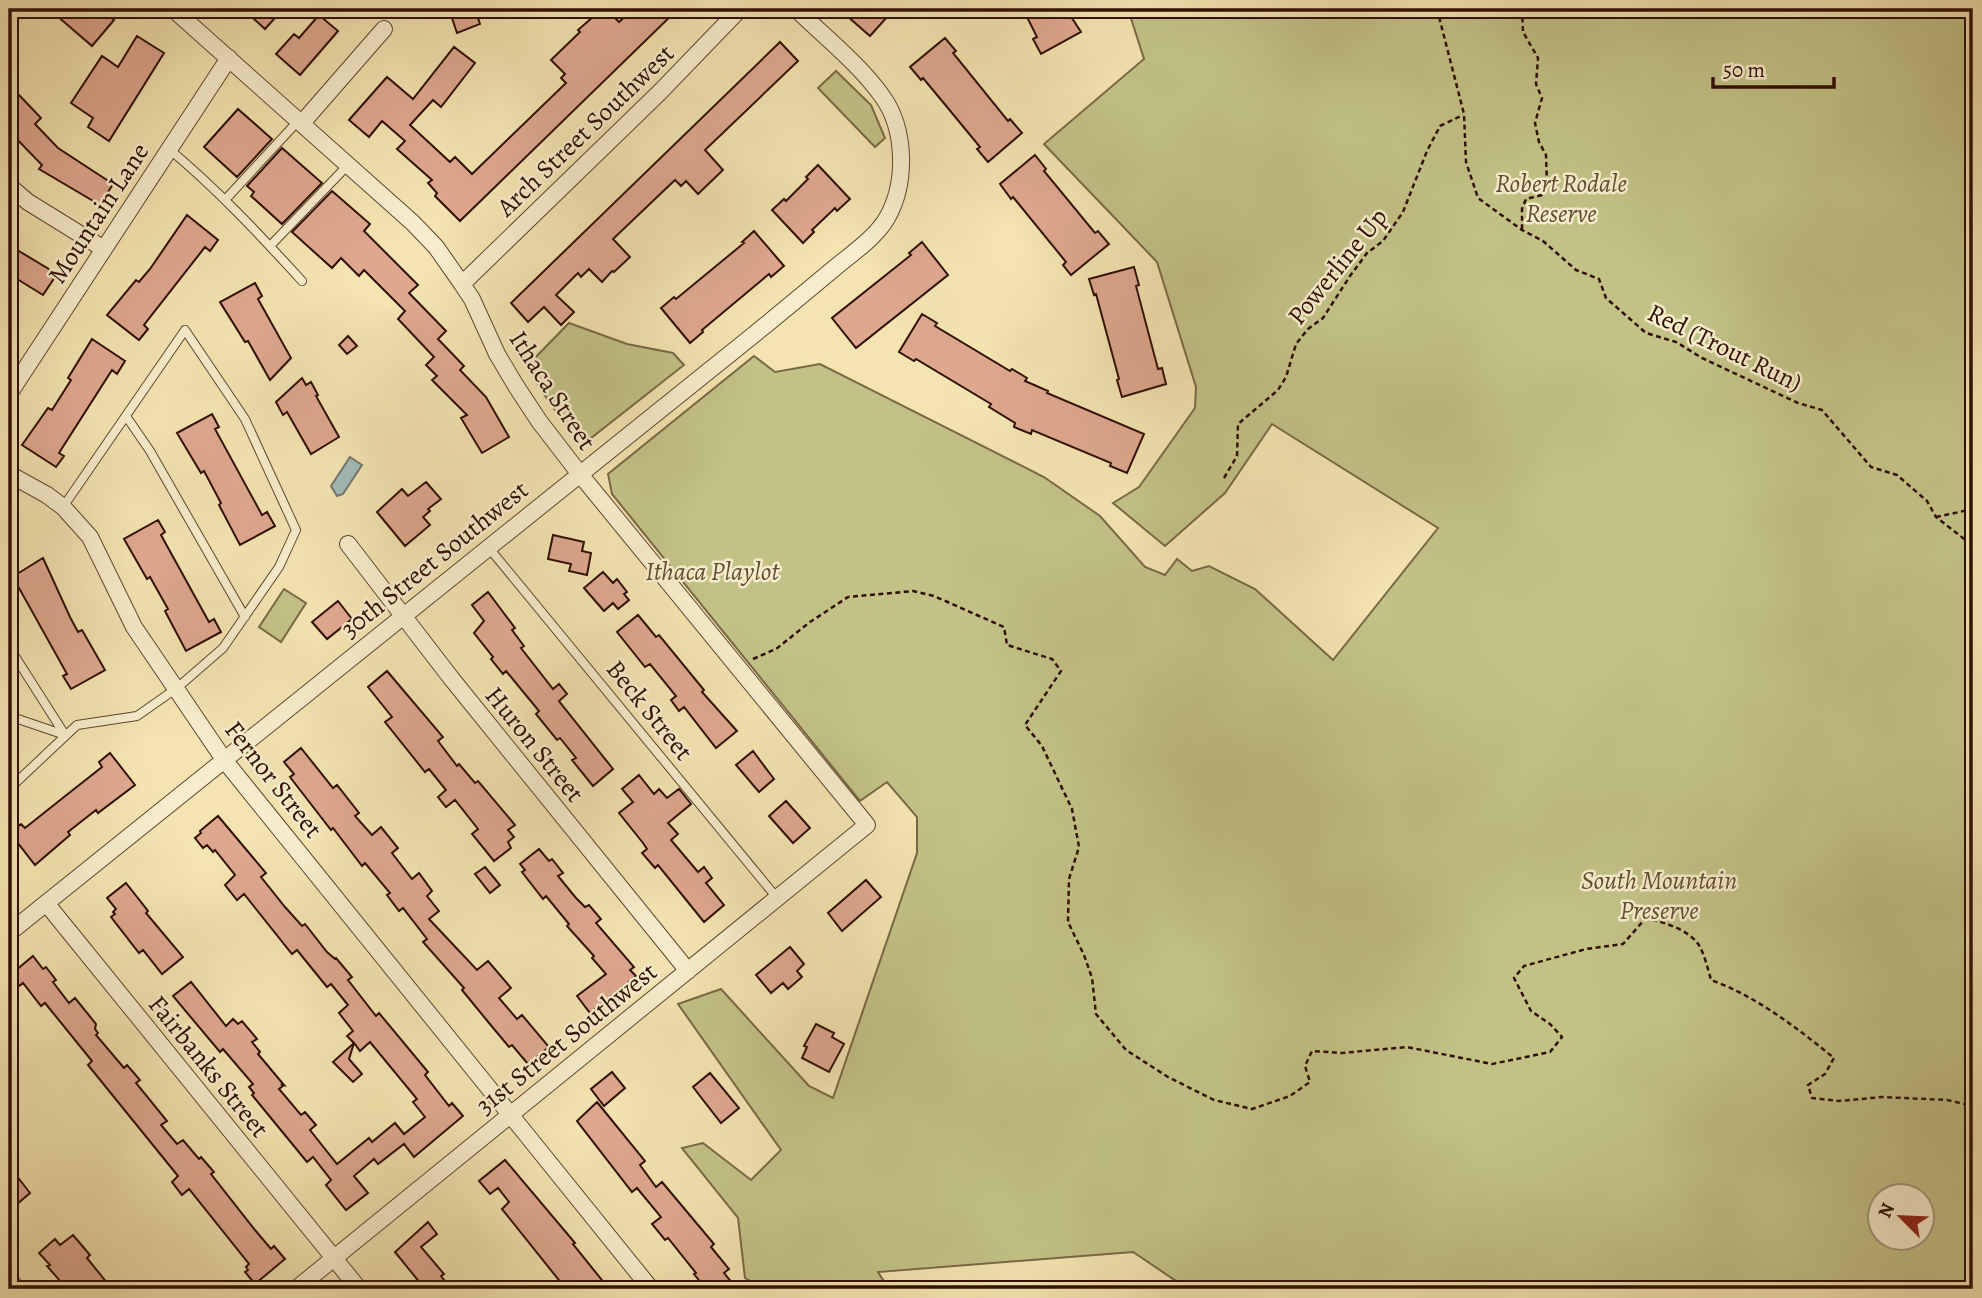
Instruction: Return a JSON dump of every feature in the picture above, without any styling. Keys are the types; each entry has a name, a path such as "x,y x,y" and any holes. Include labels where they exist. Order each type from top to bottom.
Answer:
{"street":[{"name":"Ithaca Street","path":"173,9 413,223 436,247 472,299 497,354 539,421 867,825"},
{"name":"Arch Street Southwest","path":"462,284 660,92 740,9"},
{"name":"30th Street Southwest","path":"9,933 855,251 887,220 899,186 902,157 901,140 893,114 862,73 796,9"},
{"path":"300,122 384,29"},
{"name":"Mountain Lane","path":"9,394 229,58"},
{"path":"9,186 28,202 104,249"},
{"name":"Fernor Street","path":"9,474 64,507 90,537 134,626 225,761 651,1289"},
{"name":"Huron Street","path":"348,544 402,617 688,971"},
{"name":"31st Street Southwest","path":"296,1289 867,825"},
{"name":"Fairbanks Street","path":"46,903 359,1289"},
{"path":"9,1279 17,1289"}],"lane":[{"path":"225,200 300,122"},
{"path":"169,149 225,200 302,281"},
{"path":"270,246 348,165"},
{"path":"9,789 65,734 78,725 137,716 177,688 223,648 279,568 296,530 245,419 185,330 64,507"},
{"path":"126,416 150,451 245,617"},
{"name":"Beck Street","path":"489,548 778,898"},
{"path":"9,647 65,734"},
{"path":"9,716 65,734"}],"path":[{"name":"Red (Trout Run)","path":"1437,9 1464,114 1466,162 1478,198 1522,230 1544,241 1576,270 1599,279 1606,298 1646,333 1676,342 1702,358 1798,403 1822,410 1871,467 1897,475 1927,501 1936,517 1973,549"},
{"path":"1522,9 1523,32 1538,58 1536,84 1542,98 1535,123 1539,142 1546,155 1547,184 1542,195 1526,199 1522,209 1522,230"},
{"name":"Powerline Up","path":"1224,478 1237,456 1238,424 1278,390 1286,377 1296,344 1324,318 1334,299 1367,253 1383,241 1404,212 1427,151 1440,126 1464,114"},
{"path":"1936,517 1973,509"},
{"path":"738,668 776,649 848,597 913,591 934,596 1004,627 1007,645 1052,659 1061,671 1025,725 1042,746 1072,809 1079,847 1069,880 1068,922 1092,978 1096,1014 1126,1049 1168,1077 1214,1100 1252,1109 1290,1096 1310,1082 1305,1066 1312,1051 1342,1053 1407,1047 1492,1063 1550,1052 1562,1037 1550,1024 1531,1011 1514,978 1524,966 1586,949 1623,944 1645,919 1661,920 1675,926 1699,943 1711,980 1730,987 1786,1021 1834,1058 1825,1074 1808,1086 1812,1098 1839,1101 1882,1097 1973,1105"}],"green space":[{"path":"1128,9 1973,9 1973,1289 1188,1289 1133,1252 878,1272 889,1289 764,1289 745,1278 738,1218 682,1148 703,1143 751,1180 781,1150 678,1004 721,989 809,1086 833,1098 917,853 917,817 887,782 860,801 612,494 608,474 754,356 775,372 820,364 1044,477 1100,516 1145,567 1165,575 1177,559 1192,571 1209,566 1255,589 1333,660 1438,528 1272,424 1225,493 1165,546 1113,503 1139,487 1195,408 1196,387 1157,262 1044,144 1144,59"},
{"path":"836,71 871,105 885,138 875,147 818,88"},
{"path":"569,323 627,344 673,353 684,365 586,442 579,444 527,366"},
{"path":"284,589 306,603 281,642 259,627"}],"water":[{"path":"350,457 362,465 343,494 337,496 331,486"}],"building":[{"path":"49,9 101,9 114,20 92,46"},
{"path":"243,9 283,9 265,29"},
{"path":"449,9 475,9 480,24 457,33"},
{"path":"602,9 606,9 619,22 633,9 678,9 460,221 435,196 437,193 428,183 432,180 397,149 405,141 382,121 369,137 349,120 387,77 413,99 454,47 475,63 441,107 433,100 410,125 450,162 455,157 472,174 566,83 561,78 565,74 551,60 580,32 578,30"},
{"path":"839,9 877,9 887,17 870,36"},
{"path":"1023,9 1066,9 1081,32 1041,54 1033,39 1037,37"},
{"path":"319,15 338,31 300,75 276,54 294,34 299,38"},
{"path":"137,36 164,53 109,141 88,127 93,118 71,103 102,56 118,67"},
{"path":"945,38 956,51 953,53 1008,121 1010,119 1022,133 988,162 977,149 980,147 923,78 921,80 910,67"},
{"path":"780,42 798,61 705,150 723,170 698,194 686,181 681,186 675,180 613,239 630,257 602,282 589,269 581,277 578,273 556,295 574,312 561,325 544,307 528,322 511,303"},
{"path":"19,95 41,118 35,124 58,148 113,184 100,205 39,169 42,165 9,131 9,105"},
{"path":"238,109 272,139 237,177 204,147"},
{"path":"282,148 322,183 282,224 251,196 254,192 247,186"},
{"path":"1035,155 1046,169 1044,171 1095,233 1098,231 1109,244 1071,275 1063,265 1066,262 1000,184"},
{"path":"818,165 850,199 837,211 835,208 812,230 814,232 803,243 772,210 784,199 786,201"},
{"path":"332,191 370,224 364,231 418,285 409,293 446,331 438,339 464,366 460,370 486,397 509,437 482,453 461,418 467,415 432,380 437,376 426,365 434,357 398,319 405,311 364,270 359,276 341,258 332,268 292,232"},
{"path":"187,215 218,240 210,251 205,247 144,325 148,329 139,340 107,315 136,280 139,282 150,269"},
{"path":"754,231 784,266 771,277 769,274 690,343 661,308 674,297 676,299 744,243 742,242"},
{"path":"922,242 948,275 856,348 832,318 911,255 909,253"},
{"path":"9,245 57,274 43,295 9,274"},
{"path":"1134,267 1139,285 1136,286 1158,369 1162,368 1166,384 1122,397 1096,294 1094,295 1089,279"},
{"path":"255,283 262,296 258,299 291,358 270,380 248,341 245,342 220,302"},
{"path":"922,314 937,323 935,326 1010,371 1012,369 1027,378 1025,381 1048,391 1047,393 1144,434 1127,473 1110,466 1111,463 1032,430 1031,434 1014,427 1015,423 989,407 991,404 916,359 914,361 899,352"},
{"path":"348,336 357,346 347,354 339,345"},
{"path":"92,339 125,361 117,374 112,370 59,453 64,456 56,467 22,445 48,408 52,410"},
{"path":"302,378 306,385 311,382 339,437 311,454 287,412 283,415 276,402"},
{"path":"212,414 219,427 215,429 262,515 267,512 275,526 240,545 204,471 201,473 177,433"},
{"path":"426,482 441,499 428,509 430,511 423,517 430,525 405,546 377,512 402,489 408,496"},
{"path":"158,520 165,532 161,535 209,622 214,619 221,632 186,651 165,611 168,609 124,539"},
{"path":"553,535 584,542 582,551 591,553 587,575 569,571 571,564 548,559"},
{"path":"43,558 78,632 82,630 105,670 71,689 63,676 67,674 19,588 15,591 9,579"},
{"path":"603,572 613,583 617,579 627,592 624,594 629,600 618,609 613,603 604,611 584,588"},
{"path":"488,592 515,628 512,630 524,646 521,648 553,689 559,684 567,694 559,701 613,769 593,786 572,760 576,758 536,714 539,711 506,671 503,674 474,633 484,621 472,605"},
{"path":"338,601 352,619 327,639 312,622"},
{"path":"638,615 656,637 659,635 704,690 702,692 737,731 716,748 684,707 679,711 671,700 676,696 650,664 645,667 617,632"},
{"path":"387,671 443,737 438,741 457,766 459,764 475,783 478,781 515,825 508,830 514,837 508,842 511,848 494,861 472,834 478,829 455,800 446,807 438,797 446,790 429,769 425,772 385,722 392,717 368,687"},
{"path":"301,748 333,788 337,785 359,813 355,816 372,835 381,827 398,848 392,853 412,879 419,873 432,891 427,896 439,911 429,919 477,970 488,961 511,988 499,998 517,1019 522,1015 549,1047 528,1064 489,1023 462,990 464,988 423,942 427,939 403,908 399,911 387,895 390,893 365,863 362,866 290,777 294,774 284,762"},
{"path":"753,751 774,779 759,792 736,765"},
{"path":"110,753 135,785 68,832 70,835 35,865 10,833 21,824 25,828 102,767 99,762"},
{"path":"639,775 654,794 659,789 667,798 679,789 691,804 668,823 678,834 671,840 698,872 704,867 712,878 706,883 724,905 704,922 658,865 655,868 642,853 647,849 619,813 633,802 622,789"},
{"path":"786,801 810,828 793,843 769,816"},
{"path":"218,816 266,873 261,877 285,907 302,926 305,924 327,952 336,958 352,977 348,980 376,1016 379,1013 428,1072 425,1075 449,1106 452,1103 463,1116 414,1157 404,1144 378,1164 374,1159 354,1176 368,1193 346,1210 326,1185 331,1180 313,1157 307,1162 252,1095 254,1093 249,1087 253,1084 223,1049 220,1052 173,996 191,982 226,1026 233,1019 238,1024 242,1021 257,1039 252,1042 260,1052 258,1054 284,1085 281,1084 283,1086 279,1089 301,1115 305,1112 316,1125 310,1130 337,1164 369,1138 372,1142 395,1123 404,1134 425,1117 413,1102 417,1099 370,1042 360,1051 347,1036 353,1031 339,1013 348,1005 331,984 327,987 297,950 292,954 244,894 237,900 225,885 235,875 215,850 213,852 207,845 203,848 195,838"},
{"path":"539,849 549,861 552,859 563,873 558,876 576,898 585,907 589,905 601,919 596,923 634,967 630,970 636,976 590,1013 577,996 606,974 546,896 543,899 522,872 525,870 520,864"},
{"path":"485,867 500,885 490,893 475,874"},
{"path":"866,880 881,897 842,931 828,913"},
{"path":"126,883 148,911 146,913 183,957 162,974 143,950 139,953 111,917 116,909 107,898"},
{"path":"790,947 804,964 797,971 802,977 788,989 783,983 771,993 756,975"},
{"path":"33,956 56,980 53,982 69,1003 75,998 96,1024 96,1035 124,1068 127,1065 140,1080 136,1083 167,1121 161,1125 177,1144 183,1140 199,1159 201,1157 255,1230 271,1249 274,1246 285,1259 255,1284 245,1272 249,1264 189,1189 182,1195 172,1182 178,1176 88,1065 92,1061 45,1003 41,1006 23,983 14,990 9,983 9,976"},
{"path":"816,1024 834,1033 832,1037 844,1044 829,1072 802,1058 807,1047 804,1046"},
{"path":"354,1043 349,1059 362,1074 353,1082 333,1062"},
{"path":"612,1072 625,1088 604,1106 591,1089"},
{"path":"710,1073 739,1108 721,1123 693,1087"},
{"path":"597,1102 645,1161 640,1165 656,1187 662,1182 714,1244 711,1247 729,1269 724,1273 737,1289 706,1289 668,1238 665,1240 652,1224 661,1217 637,1188 632,1192 577,1121"},
{"path":"505,1160 575,1243 573,1244 609,1289 566,1289 502,1209 509,1202 498,1188 490,1194 479,1181"},
{"path":"9,1166 30,1193 9,1211"},
{"path":"428,1222 437,1234 421,1247 444,1274 441,1276 451,1289 425,1289 395,1252"},
{"path":"73,1235 90,1255 87,1258 112,1289 67,1289 47,1266 50,1265 39,1253 55,1239 60,1245"}],"park label":[{"name":"Robert Rodale Reserve","path":"1561,198"},
{"name":"Ithaca Playlot","path":"712,571"},
{"name":"South Mountain Preserve","path":"1659,895"}]}
